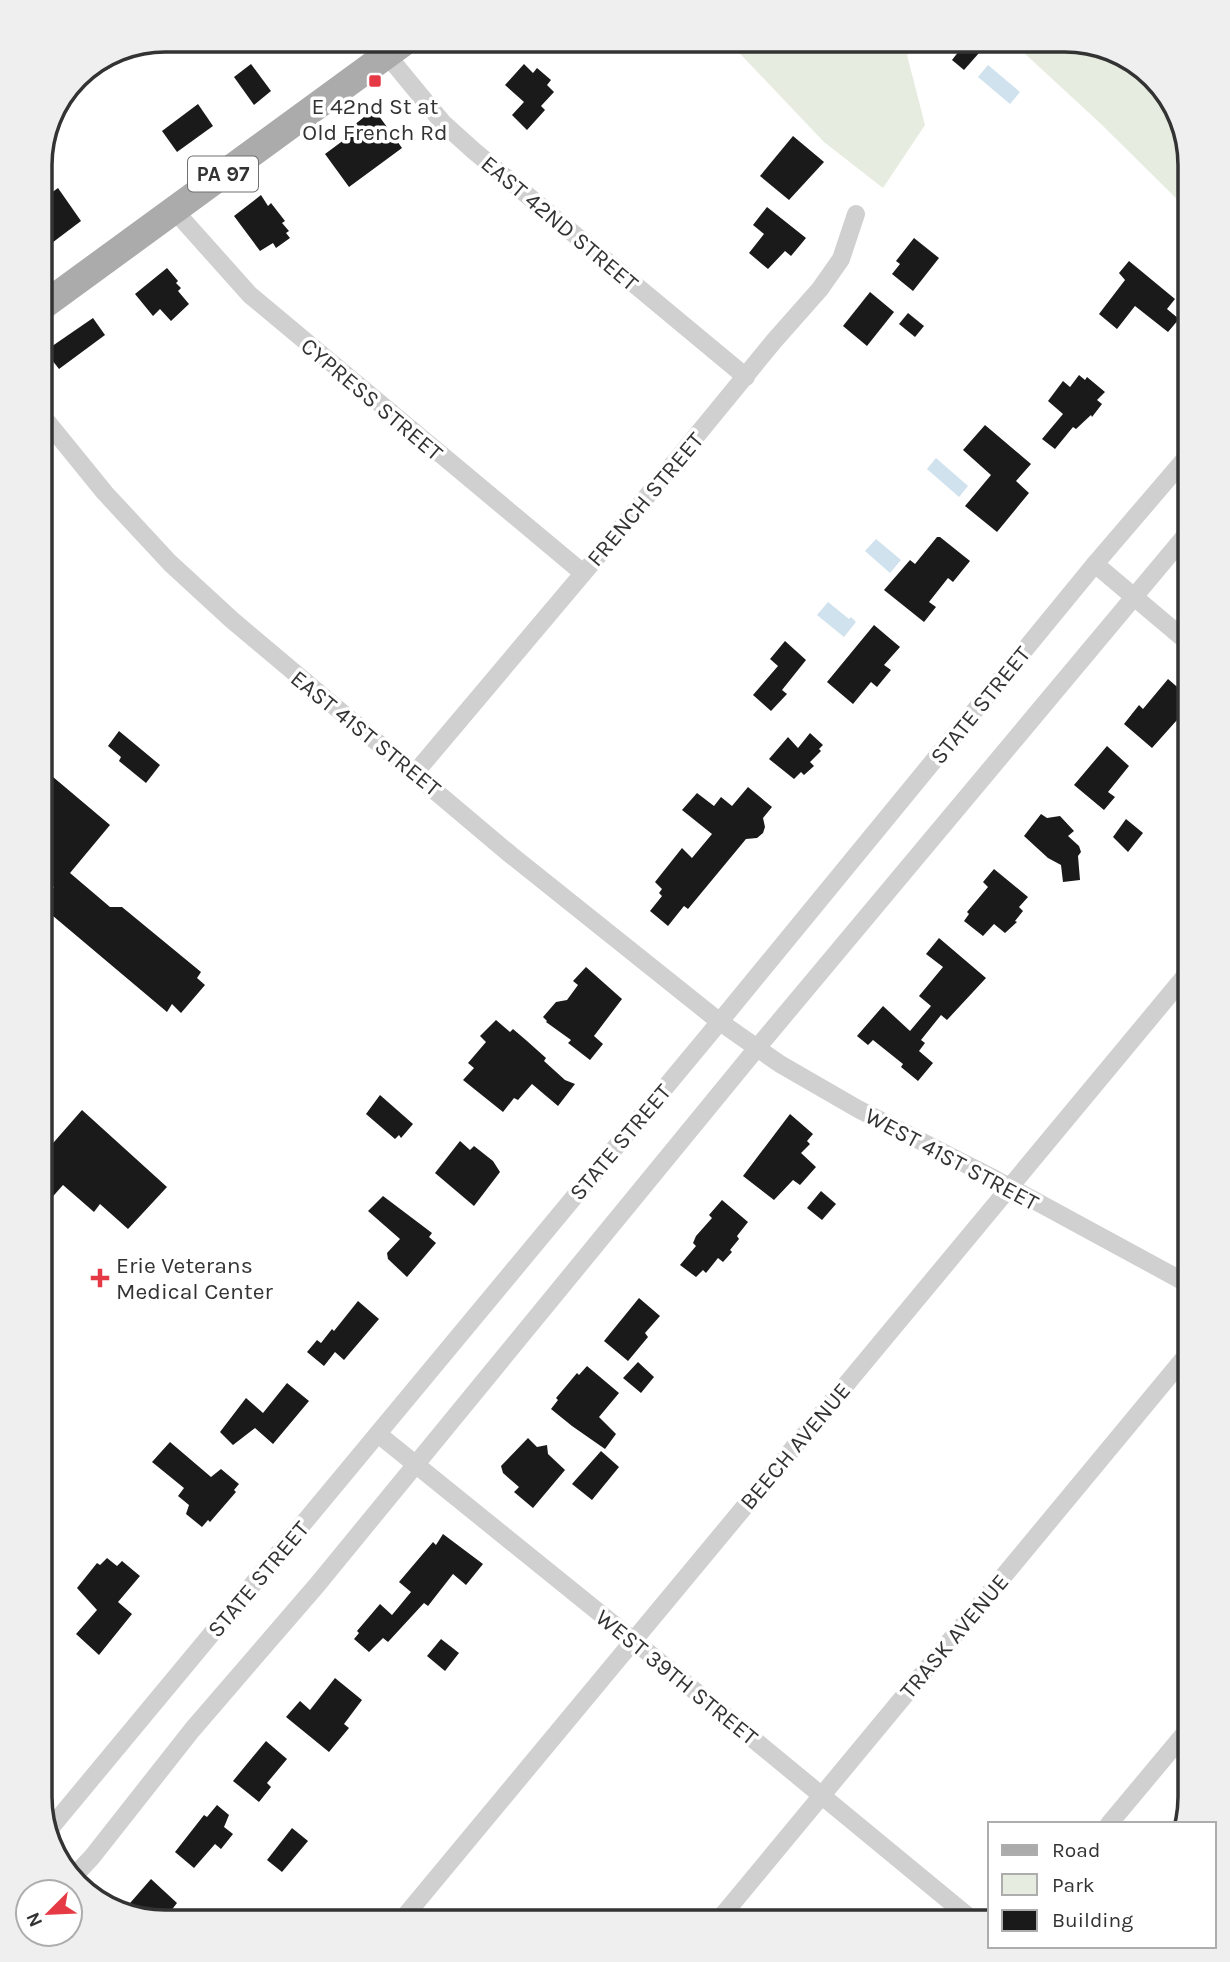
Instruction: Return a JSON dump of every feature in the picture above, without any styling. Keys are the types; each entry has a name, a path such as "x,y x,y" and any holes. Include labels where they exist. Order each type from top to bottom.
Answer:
{"main road":[{"name":"PA 97","path":"53,299 391,52"}],"street":[{"name":"EAST 42ND STREET","path":"400,52 443,123 746,377"},
{"name":"CYPRESS STREET","path":"174,210 250,295 583,573"},
{"name":"FRENCH STREET","path":"415,773 820,289 841,259 856,214"},
{"name":"EAST 41ST STREET","path":"53,429 105,493 170,563 274,658 511,855 720,1022"},
{"name":"STATE STREET","path":"56,1822 1178,467"},
{"name":"STATE STREET","path":"79,1870 116,1828 192,1730 317,1585 757,1048 1178,544"},
{"path":"1095,564 1178,634"},
{"name":"BEECH AVENUE","path":"411,1909 1178,984"},
{"name":"WEST 41ST STREET","path":"720,1022 757,1048 858,1109 1178,1279"},
{"name":"TRASK AVENUE","path":"728,1910 1178,1366"},
{"name":"WEST 39TH STREET","path":"378,1434 634,1640 960,1910"},
{"path":"1111,1822 1178,1741"}],"green space":[{"path":"739,53 911,53 907,55 925,125 883,188 824,142"},
{"path":"1024,53 1072,53 1101,58 1128,71 1139,80 1159,102 1174,136 1178,165 1178,200"}],"water":[{"path":"988,65 1020,92 1010,104 978,77"},
{"path":"936,458 968,486 959,497 927,469"},
{"path":"876,539 901,560 890,573 865,551"},
{"path":"828,602 856,622 844,637 817,615"}],"building":[{"path":"958,53 979,53 964,70 952,60"},
{"path":"251,64 271,91 254,105 234,77"},
{"path":"524,64 533,73 537,68 551,80 547,85 554,92 541,106 545,110 527,130 512,115 524,102 505,85"},
{"path":"198,104 213,126 177,152 162,131"},
{"path":"374,109 402,148 349,187 325,154 352,134 348,130"},
{"path":"793,136 824,162 789,200 760,176"},
{"path":"58,188 81,221 53,242 53,192"},
{"path":"261,195 268,206 271,203 285,221 282,223 289,231 286,233 290,238 276,248 273,243 260,251 234,216"},
{"path":"767,207 806,238 791,256 785,251 768,269 749,253 764,234 753,225"},
{"path":"914,238 939,258 913,291 892,274 900,264 896,261"},
{"path":"1129,261 1175,299 1167,309 1178,320 1168,332 1135,306 1117,329 1099,314 1125,280 1119,273"},
{"path":"167,268 178,281 176,283 181,288 178,291 189,304 171,321 160,309 153,316 135,294"},
{"path":"870,292 894,312 867,346 843,326"},
{"path":"908,313 924,326 915,337 899,324"},
{"path":"93,318 105,335 59,369 53,361 53,346"},
{"path":"1079,375 1085,380 1087,377 1105,392 1097,400 1102,404 1092,417 1091,415 1076,429 1073,427 1055,449 1042,439 1063,414 1048,401 1063,381 1070,387"},
{"path":"985,425 1031,464 1016,481 1029,493 997,532 965,506 991,475 963,450"},
{"path":"937,537 970,561 953,582 948,578 929,602 936,607 924,622 884,590 910,560 915,564"},
{"path":"874,625 900,647 884,665 891,670 877,687 871,682 853,704 827,682"},
{"path":"785,641 806,660 782,690 787,694 771,711 753,695 778,666 770,659"},
{"path":"1168,679 1178,688 1178,721 1152,748 1124,724 1139,705 1143,709"},
{"path":"119,731 160,765 146,783 119,761 121,757 108,746"},
{"path":"810,733 823,745 819,749 821,751 810,762 814,766 794,779 769,759 788,737 798,748"},
{"path":"1107,746 1129,766 1108,792 1115,797 1104,810 1074,785"},
{"path":"53,777 110,825 70,873 110,907 122,907 201,972 197,978 205,985 181,1013 172,1004 167,1012 53,916"},
{"path":"748,787 772,807 763,818 763,833 757,838 746,839 688,909 684,906 668,926 650,911 662,896 659,893 662,889 655,882 682,848 692,858 712,834 682,810 697,793 714,806 721,797 732,806"},
{"path":"1041,814 1047,818 1060,816 1074,831 1068,836 1079,846 1081,852 1078,856 1080,880 1063,882 1061,865 1048,858 1024,836"},
{"path":"1126,819 1143,833 1128,852 1113,837"},
{"path":"994,869 1028,897 1019,907 1023,911 1015,921 1017,922 1005,933 994,924 983,936 964,921 969,914 967,912 988,887 983,882"},
{"path":"939,938 986,978 947,1020 941,1015 921,1040 925,1043 919,1051 933,1063 918,1081 901,1067 903,1064 873,1040 868,1045 857,1036 883,1006 910,1031 931,1006 919,996 943,967 926,954"},
{"path":"586,967 622,999 594,1036 603,1044 590,1060 568,1043 571,1040 543,1017 556,1002 567,1000 578,985 573,981"},
{"path":"496,1020 510,1032 513,1029 546,1058 544,1061 565,1080 575,1084 558,1106 532,1084 518,1100 514,1098 503,1112 463,1080 474,1068 468,1063 486,1042 480,1036"},
{"path":"380,1095 413,1124 401,1138 399,1135 395,1139 366,1114"},
{"path":"82,1110 167,1187 128,1229 100,1204 94,1212 63,1185 52,1197 52,1144"},
{"path":"790,1114 813,1134 807,1141 810,1144 801,1153 816,1167 800,1185 793,1180 774,1200 743,1176"},
{"path":"460,1141 470,1150 474,1146 493,1161 500,1172 474,1206 435,1173"},
{"path":"821,1191 836,1204 822,1220 807,1208"},
{"path":"383,1196 432,1233 429,1237 436,1243 407,1277 388,1259 387,1253 400,1239 368,1211"},
{"path":"722,1200 748,1222 737,1236 739,1239 730,1250 732,1252 723,1262 718,1258 706,1273 703,1270 696,1277 680,1265 696,1246 693,1243 696,1236 712,1218 709,1215"},
{"path":"639,1298 660,1316 645,1333 648,1337 628,1361 604,1341"},
{"path":"358,1301 379,1319 344,1360 335,1352 324,1366 307,1352 317,1340 321,1343 332,1329 334,1331"},
{"path":"638,1362 654,1377 641,1393 623,1378"},
{"path":"587,1366 619,1393 599,1417 616,1434 605,1449 551,1409 558,1400 556,1398 577,1373 579,1375"},
{"path":"287,1383 309,1401 273,1444 255,1428 233,1445 220,1432 246,1398 263,1413"},
{"path":"528,1438 537,1447 547,1445 548,1454 565,1470 533,1508 514,1492 519,1487 503,1473 501,1466"},
{"path":"170,1442 211,1477 221,1469 239,1484 234,1490 236,1492 210,1522 208,1520 202,1527 186,1514 189,1505 178,1496 184,1488 152,1462"},
{"path":"601,1451 619,1467 592,1500 572,1484"},
{"path":"443,1534 483,1564 466,1585 453,1574 428,1606 424,1603 388,1642 383,1638 369,1652 354,1639 359,1633 357,1631 380,1604 392,1615 411,1592 399,1582 433,1542 436,1545"},
{"path":"107,1558 117,1566 122,1561 140,1576 118,1602 132,1614 99,1655 76,1634 97,1610 77,1588 97,1563 100,1565"},
{"path":"441,1639 459,1653 445,1671 427,1656"},
{"path":"335,1678 362,1700 344,1724 349,1728 329,1752 286,1717 300,1701 310,1710"},
{"path":"266,1741 287,1759 267,1783 271,1787 259,1802 233,1781"},
{"path":"217,1805 229,1815 224,1827 233,1834 221,1849 215,1844 194,1868 175,1852 204,1815 207,1817"},
{"path":"292,1828 308,1841 282,1872 267,1860"},
{"path":"151,1879 177,1903 172,1909 129,1904"}],"place":[{"name":"E 42nd St at Old French Rd","path":"375,81"},
{"name":"Erie Veterans Medical Center","path":"100,1278"}]}
